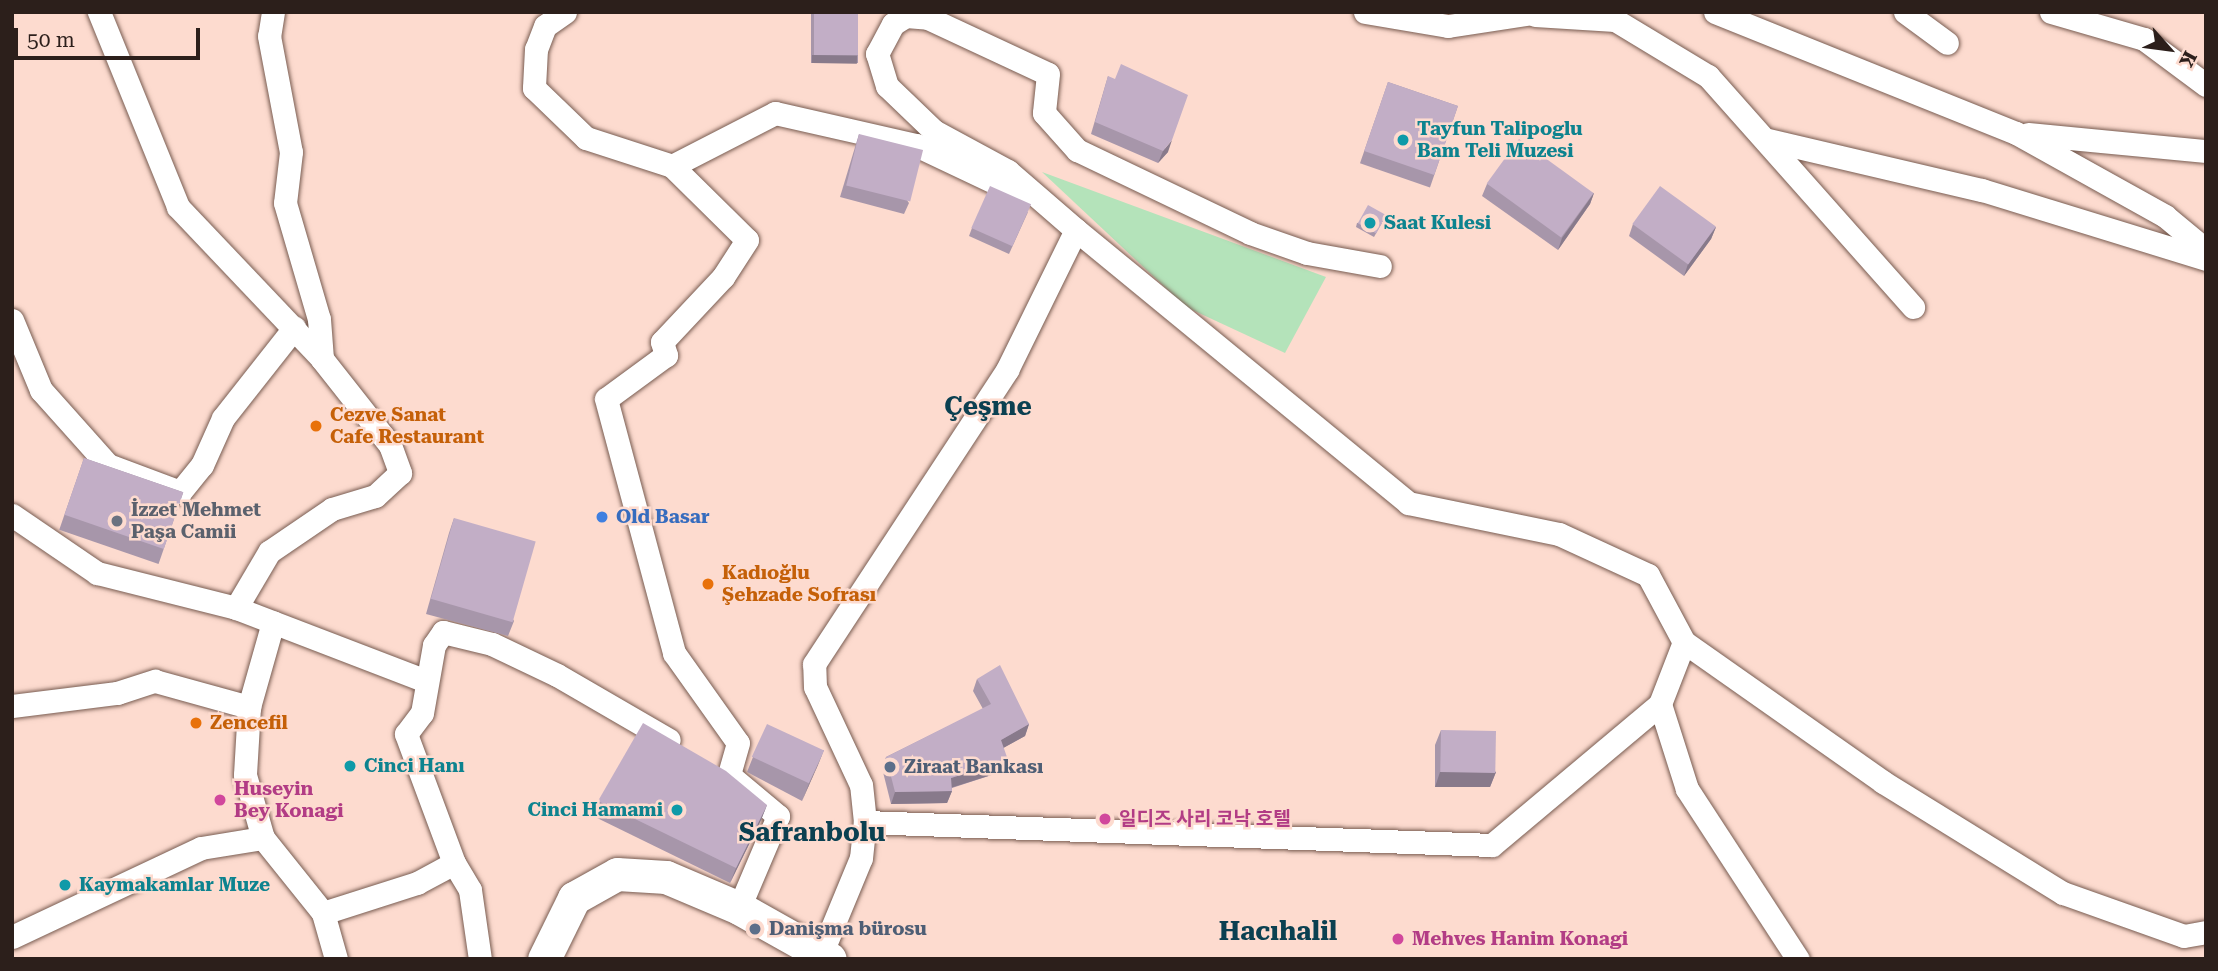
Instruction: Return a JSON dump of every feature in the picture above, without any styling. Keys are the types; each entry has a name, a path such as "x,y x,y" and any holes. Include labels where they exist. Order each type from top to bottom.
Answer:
{"main road":[{"path":"544,959 574,898 617,874 666,877 738,908 826,956"}],"street":[{"path":"99,12 177,207 322,359 390,446 400,473 375,496 331,509 269,552 236,608"},
{"path":"273,12 270,36 291,152 285,203 319,319 322,359"},
{"path":"565,12 545,26 534,88 586,138 672,166 747,240 723,277 662,342 666,355 606,399 674,653 738,743 729,775"},
{"path":"1365,12 1448,26 1536,13 1615,20 1707,76 1768,140 1913,307"},
{"path":"1715,12 2016,133 2165,216 2206,250"},
{"path":"1905,12 1947,43"},
{"path":"2051,12 2144,39 2206,85"},
{"path":"1380,266 1307,253 1250,233 1077,150 1044,113 1048,74 929,18 906,16 893,24 877,54 887,86 934,131 1008,172 1038,202 1076,230 1408,503 1559,534 1648,575 1684,642 1883,782 2063,893 2184,936 2206,932"},
{"path":"672,166 775,113 916,145 1038,202"},
{"path":"2016,133 2206,151"},
{"path":"1768,140 1982,190 2206,260"},
{"path":"826,956 861,858 865,822 861,785 815,687 814,664 1007,370 1076,230"},
{"path":"12,320 41,390 108,465 180,492 202,464 223,418 294,328"},
{"path":"12,515 86,569 236,608 426,681"},
{"path":"273,622 249,707 246,775 263,838 323,914 336,959"},
{"path":"480,959 470,890 454,863 406,734 422,713 434,645 443,632 460,633 557,675 729,775 778,816 738,908"},
{"path":"865,822 1492,845 1660,704 1684,642"},
{"path":"12,706 117,693 155,681 249,707"},
{"path":"1660,704 1687,789 1798,959"},
{"path":"12,937 201,848 263,838"},
{"path":"323,914 417,883 454,863"}],"green space":[{"path":"1042,172 1326,277 1285,353 1186,307"}],"building":[{"path":"814,12 858,12 858,55 814,55"},
{"path":"1121,64 1188,95 1172,140 1163,151 1095,122 1108,76 1115,79"},
{"path":"1388,82 1458,106 1434,175 1364,151"},
{"path":"859,134 923,150 910,201 846,185"},
{"path":"1519,139 1593,193 1561,238 1487,183"},
{"path":"990,186 1031,204 1012,246 971,228"},
{"path":"1660,186 1716,227 1688,265 1632,224"},
{"name":"Saat Kulesi","path":"1368,205 1386,215 1376,234 1358,223"},
{"name":"İzzet Mehmet Paşa Camii","path":"84,458 183,492 164,549 64,515"},
{"path":"454,518 536,541 513,622 431,599"},
{"path":"1000,665 1029,724 1001,740 1008,760 951,778 952,791 895,792 886,757 991,704 977,679"},
{"name":"Cinci Hamami","path":"643,723 726,771 767,805 736,868 598,801"},
{"path":"767,724 824,751 809,783 752,757"},
{"path":"1441,730 1496,731 1495,773 1440,772"}],"place":[{"name":"Tayfun Talipoglu Bam Teli Muzesi","path":"1403,140"},
{"name":"Saat Kulesi","path":"1370,223"},
{"name":"Cezve Sanat Cafe Restaurant","path":"316,426"},
{"name":"Old Basar","path":"602,517"},
{"name":"İzzet Mehmet Paşa Camii","path":"117,521"},
{"name":"Kadıoğlu Şehzade Sofrası","path":"708,584"},
{"name":"Zencefil","path":"196,723"},
{"name":"Cinci Hanı","path":"350,766"},
{"name":"Ziraat Bankası","path":"890,767"},
{"name":"Huseyin Bey Konagi","path":"220,800"},
{"name":"Cinci Hamami","path":"677,810"},
{"name":"일디즈 사리 코낙 호텔","path":"1105,819"},
{"name":"Kaymakamlar Muze","path":"65,885"},
{"name":"Danişma bürosu","path":"755,929"},
{"name":"Mehves Hanim Konagi","path":"1398,939"}],"district":[{"name":"Çeşme","path":"988,407"},
{"name":"Safranbolu","path":"812,833"},
{"name":"Hacıhalil","path":"1278,932"}]}
